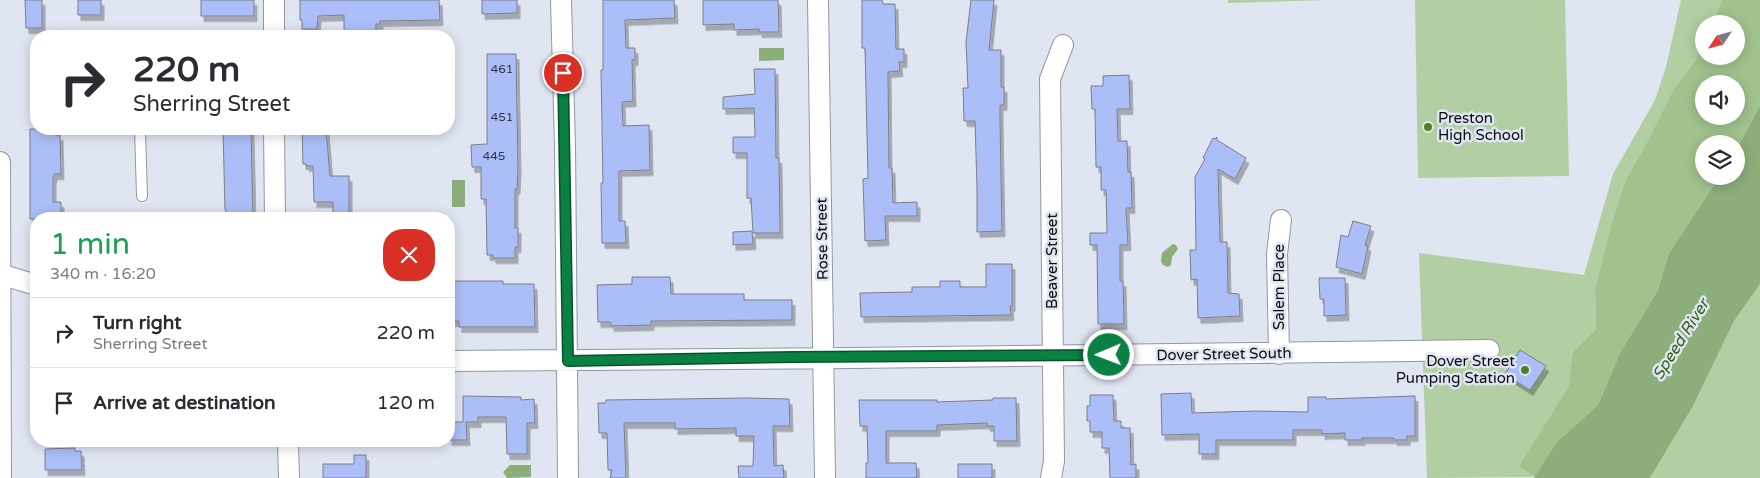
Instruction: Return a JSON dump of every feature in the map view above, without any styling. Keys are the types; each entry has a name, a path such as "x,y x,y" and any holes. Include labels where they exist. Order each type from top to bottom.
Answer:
{"street":[{"path":"274,0 274,30"},
{"path":"561,0 565,146 568,478"},
{"name":"Rose Street","path":"818,0 826,478"},
{"name":"Beaver Street","path":"1051,478 1054,461 1050,80 1063,45"},
{"path":"274,135 275,212"},
{"path":"0,162 2,478"},
{"name":"Salem Place","path":"1279,354 1277,254 1281,220"},
{"path":"1,274 30,283"},
{"name":"Dover Street South","path":"455,361 1279,354 1489,350"},
{"path":"288,447 289,478"}],"lane":[{"path":"140,135 142,196"}],"shaded area":[{"path":"1228,0 1327,0 1228,3"},
{"path":"1415,0 1565,0 1569,176 1418,178"},
{"path":"1681,0 1721,0 1717,15 1695,15 1695,61 1672,92 1625,181 1595,288 1596,329 1573,352 1568,388 1520,466 1535,477 1427,478 1419,253 1584,275 1613,174 1655,100 1666,67"},
{"path":"1721,0 1760,0 1760,105 1744,135 1695,135 1695,185 1714,185 1669,253 1658,290 1620,353 1598,405 1556,443 1535,477 1519,466 1568,388 1573,352 1596,329 1595,288 1625,181 1672,92 1695,61 1695,65 1745,65 1745,15 1717,15"},
{"path":"1760,284 1760,478 1650,478 1693,406 1734,321"}],"water":[{"path":"759,48 784,48 784,60 759,61"},
{"name":"Speed River","path":"1760,105 1760,284 1734,321 1693,406 1650,478 1534,478 1556,443 1598,405 1620,353 1658,290 1669,253 1714,185 1745,185 1744,135"},
{"path":"452,180 465,180 465,207 452,207"},
{"path":"1173,244 1178,249 1172,257 1171,265 1168,267 1163,265 1161,261 1162,253"},
{"path":"510,465 531,465 531,477 507,478 503,472"}],"building":[{"path":"25,0 42,0 42,28 26,28"},
{"path":"78,0 101,0 101,15 78,15"},
{"path":"201,0 254,0 254,16 201,16"},
{"path":"300,0 439,0 440,20 380,21 380,24 376,24 376,30 344,30 344,15 318,16 317,29 302,29 302,20 300,20"},
{"path":"482,0 517,0 517,13 482,14"},
{"path":"603,0 674,0 675,18 625,20 626,48 635,48 635,60 632,60 633,101 622,102 623,126 649,125 650,170 619,171 619,221 625,221 626,243 602,243 601,70 603,70"},
{"path":"703,0 778,0 779,32 759,32 759,29 734,30 734,24 703,25"},
{"path":"862,0 882,0 883,4 895,4 896,49 904,49 904,62 899,62 900,71 888,72 889,168 892,168 893,203 917,202 917,216 885,216 886,240 865,241 863,179 868,178 865,48 862,48"},
{"path":"971,0 994,0 989,50 1001,50 1001,87 1004,87 1004,105 1000,105 1002,231 977,232 975,121 964,121 963,88 968,88 966,42"},
{"path":"487,54 516,54 518,169 517,189 515,189 515,228 518,228 518,247 515,247 515,258 493,258 493,255 487,255 486,199 481,199 481,167 472,167 471,145 487,144"},
{"path":"754,69 775,69 776,158 779,158 780,233 753,233 751,198 747,198 747,153 733,153 733,137 755,137 754,108 723,109 723,97 755,94"},
{"path":"1129,75 1130,109 1117,109 1118,141 1127,141 1128,172 1131,172 1132,208 1126,208 1128,245 1120,245 1120,281 1123,281 1124,324 1098,324 1097,245 1090,245 1090,233 1107,233 1106,190 1101,190 1101,167 1096,167 1095,109 1092,109 1091,86 1103,86 1103,76"},
{"path":"30,135 60,135 61,174 54,174 53,177 53,202 61,202 61,212 30,212"},
{"path":"223,135 251,135 253,212 226,212"},
{"path":"302,135 327,135 330,176 349,176 349,212 333,212 333,202 314,202 313,166 303,164"},
{"path":"1217,137 1217,140 1246,158 1235,179 1218,169 1220,242 1227,242 1228,293 1239,294 1240,316 1198,318 1197,279 1191,280 1190,250 1196,250 1195,177 1205,159 1203,158 1213,138"},
{"path":"1353,221 1371,226 1365,245 1368,246 1362,274 1336,267 1341,235 1348,237"},
{"path":"752,231 753,244 733,245 733,232"},
{"path":"986,264 1012,264 1011,315 861,317 860,293 912,292 912,287 940,287 940,281 960,281 960,287 986,287"},
{"path":"632,277 670,277 671,294 744,294 744,300 792,300 792,320 651,321 651,325 611,326 611,322 598,322 597,285 632,284"},
{"path":"1319,278 1345,278 1346,315 1324,316 1324,299 1320,299"},
{"path":"455,281 503,281 503,284 534,284 535,327 459,327 459,321 455,321"},
{"name":"Dover Street Pumping Station","path":"1520,350 1546,366 1530,390 1505,374"},
{"path":"1191,393 1192,413 1308,412 1308,397 1326,397 1326,399 1415,396 1415,436 1407,436 1407,440 1362,438 1362,440 1345,440 1345,433 1322,434 1322,430 1293,430 1293,440 1216,440 1216,454 1199,454 1199,434 1162,435 1161,394"},
{"path":"1090,395 1113,395 1114,421 1121,421 1121,428 1130,428 1131,465 1136,464 1136,478 1110,478 1109,448 1102,448 1102,432 1090,432 1090,421 1087,421 1087,406 1090,406"},
{"path":"463,396 521,397 521,400 534,399 535,423 527,423 527,454 507,454 506,417 478,417 478,422 466,422 467,440 455,440 455,422 463,422"},
{"path":"993,398 1016,398 1017,441 994,441 994,426 987,426 987,423 937,425 937,431 886,431 886,463 916,463 917,477 866,478 866,463 868,463 867,426 860,426 859,400 937,400 937,402 993,400"},
{"path":"789,399 790,426 773,426 774,466 783,465 784,478 739,478 738,466 753,466 754,436 736,436 736,428 675,429 675,423 624,423 626,478 610,478 612,470 608,470 607,433 599,433 598,403 605,403 606,400"},
{"path":"75,448 75,451 81,451 82,470 45,470 45,449"},
{"path":"354,455 366,455 366,478 323,478 323,464 354,464"},
{"path":"958,464 992,464 992,477 958,478"}],"place":[{"name":"Preston High School","path":"1428,127"},
{"name":"Dover Street Pumping Station","path":"1525,370"}],"route":[{"path":"563,73 568,361 1109,355"}]}
